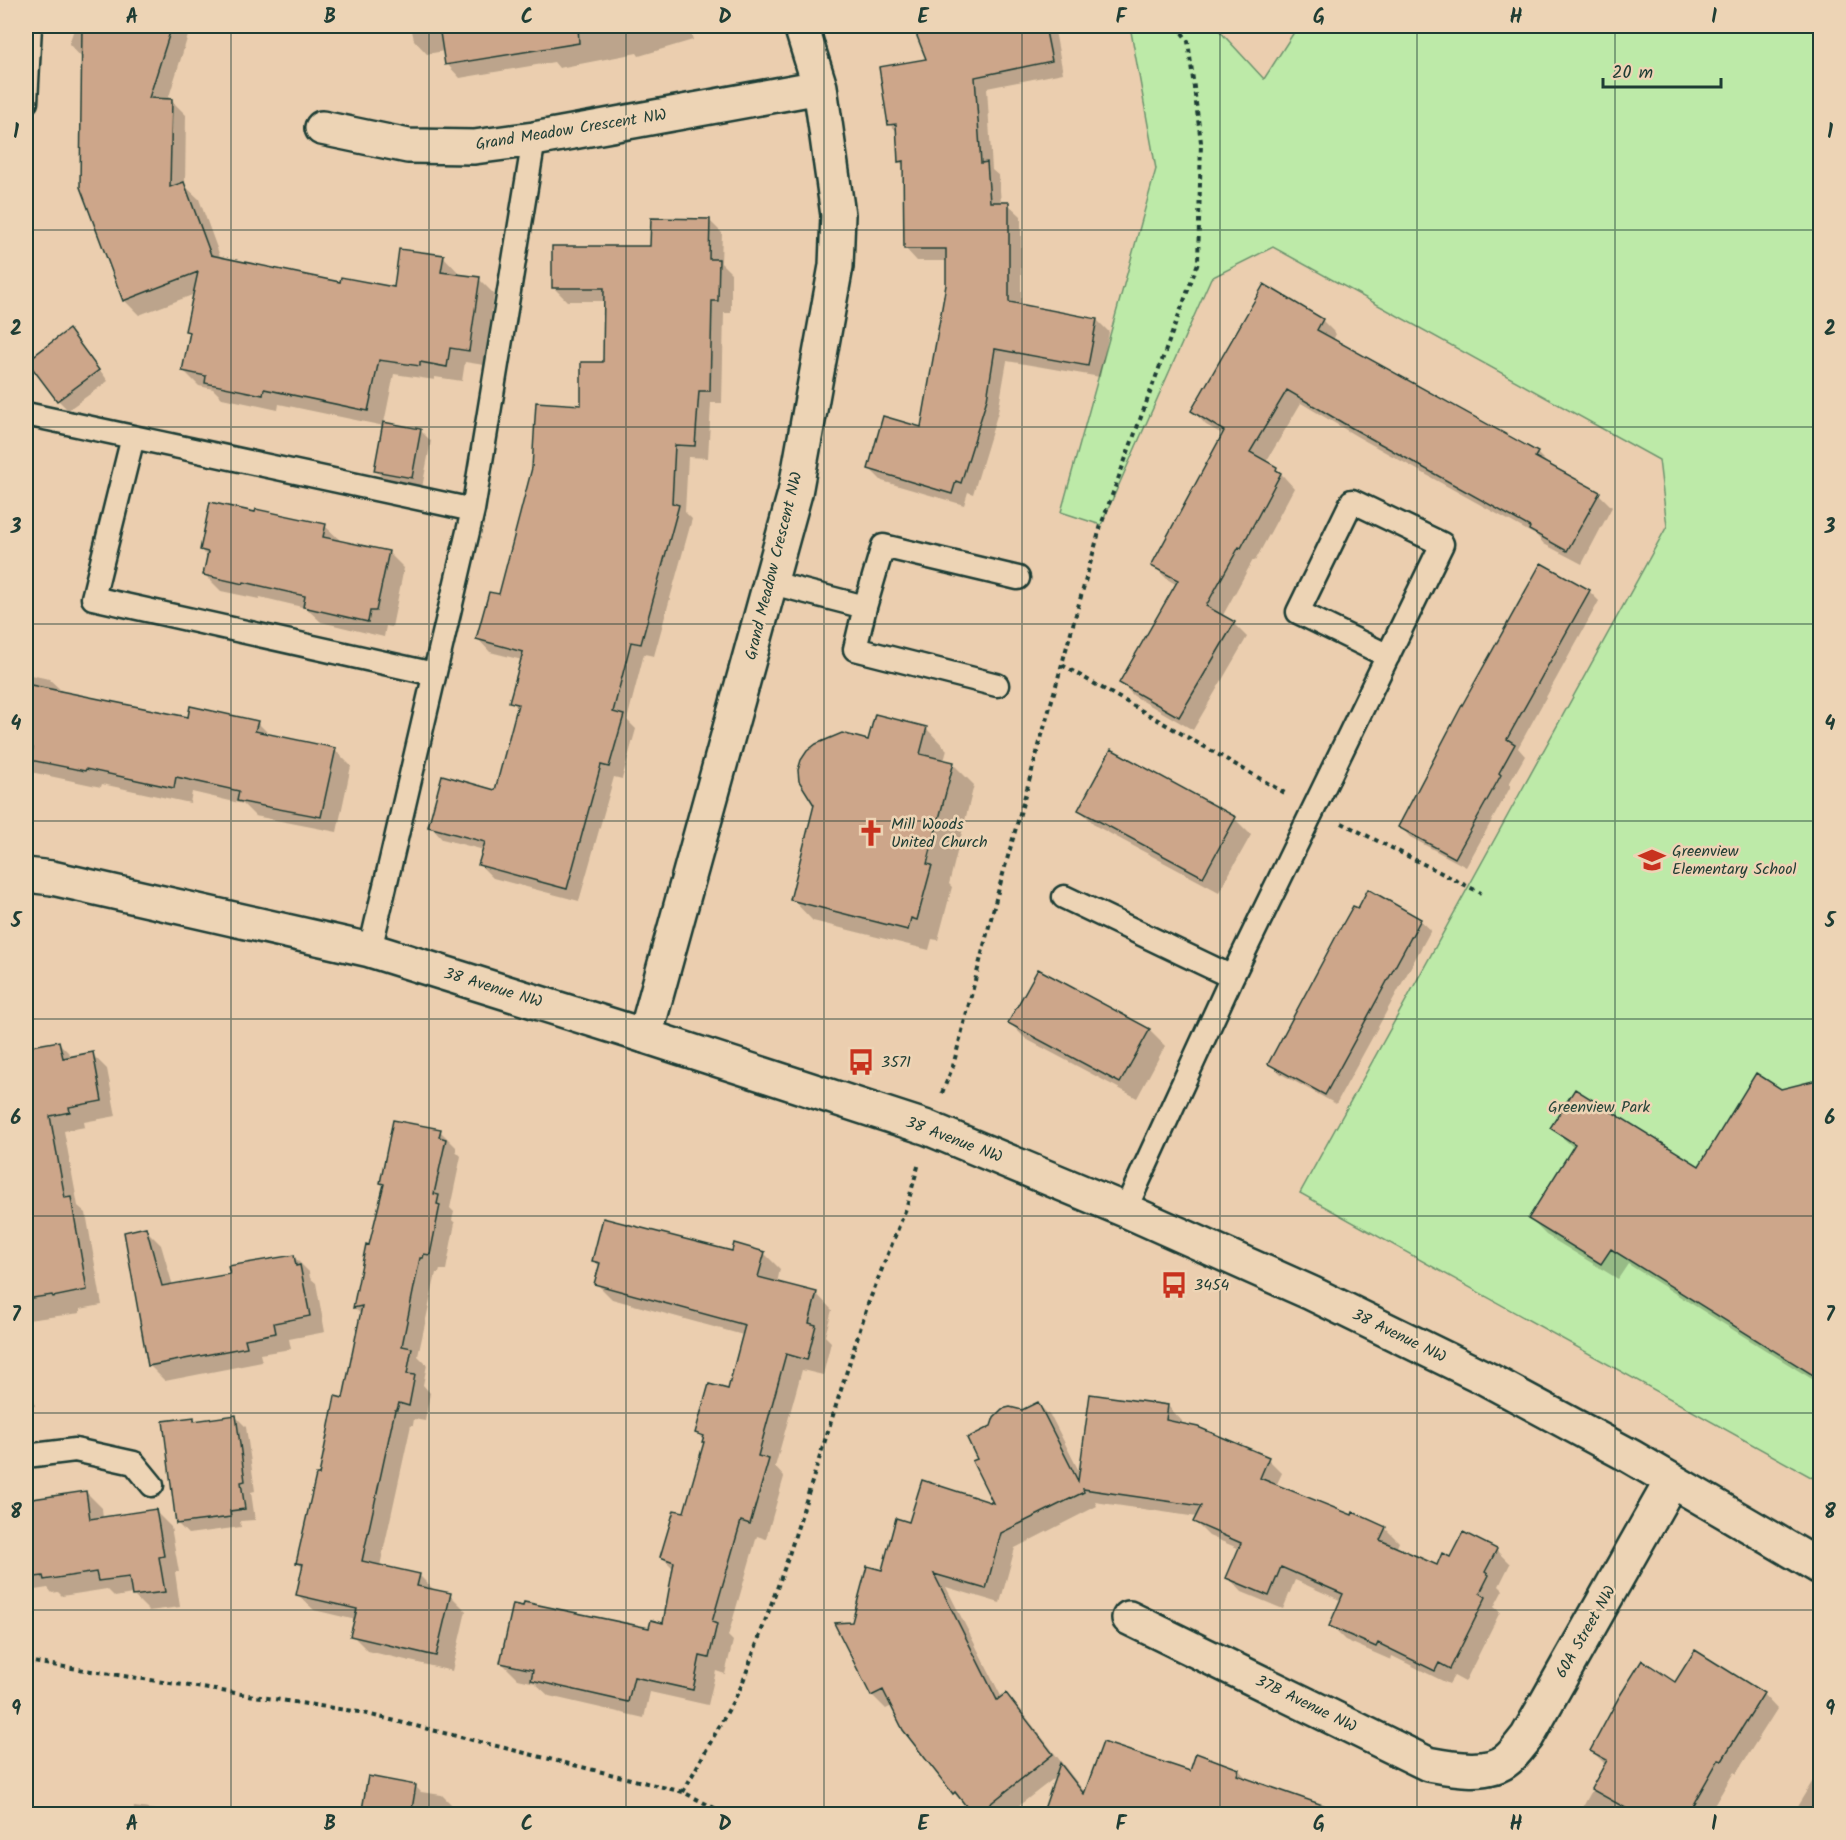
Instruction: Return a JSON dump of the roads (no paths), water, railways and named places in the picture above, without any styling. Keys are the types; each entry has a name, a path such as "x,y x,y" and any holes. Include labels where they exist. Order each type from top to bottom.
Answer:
{"street":[{"name":"Grand Meadow Crescent NW","path":"645,1036 795,494 836,266 838,215 820,87 801,26"},
{"name":"Grand Meadow Crescent NW","path":"322,128 408,146 474,147 534,139 820,87"},
{"name":"38 Avenue NW","path":"26,874 370,950 928,1128 1125,1210 1311,1293 1487,1379 1630,1456 1671,1482 1821,1567"},
{"name":"60A Street NW","path":"1487,1768 1506,1761 1527,1737 1671,1482"},
{"name":"37B Avenue NW","path":"1129,1618 1428,1764 1460,1770 1487,1768"}],"lane":[{"path":"26,102 30,26"},
{"path":"370,950 473,510 534,139"},
{"path":"26,414 473,510"},
{"path":"133,437 93,598 434,674"},
{"path":"1125,1210 1232,977 1313,809 1388,656 1442,544 1352,501 1298,612 1388,656"},
{"path":"997,685 855,649 884,546 1018,578"},
{"path":"772,583 865,607"},
{"path":"1064,897 1232,977"},
{"path":"26,1456 75,1450 134,1463 152,1485"}],"place":[{"name":"Mill Woods United Church","path":"871,833"},
{"name":"Greenview Elementary School","path":"1652,860"},
{"name":"3571","path":"861,1062"},
{"name":"3454","path":"1174,1285"}],"park label":[{"name":"Greenview Park","path":"1599,1107"}]}
